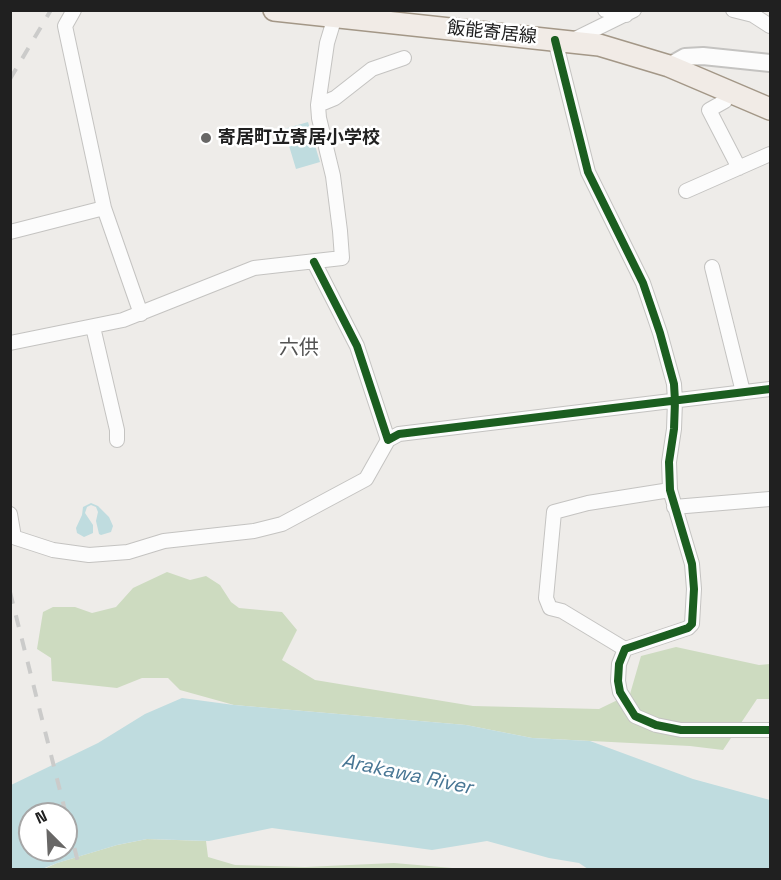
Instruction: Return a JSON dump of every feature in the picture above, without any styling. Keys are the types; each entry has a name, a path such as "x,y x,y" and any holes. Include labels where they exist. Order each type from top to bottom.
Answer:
{"main road":[{"name":"飯能寄居線","path":"274,10 336,14 563,40 625,52 669,66 771,109"}],"street":[{"path":"74,10 65,26 104,208 141,314"},
{"path":"605,10 630,13"},
{"path":"733,10 753,15 771,26"},
{"path":"630,13 563,40 588,172 643,283 674,384 675,400 669,462 670,490 692,564 694,589 692,624 688,628 625,649 620,657 618,681 620,692 635,716 656,724 681,730 771,730"},
{"path":"10,343 93,327 141,314 254,268 342,258 333,176 318,105 327,43 336,14"},
{"path":"669,66 685,57 703,56 771,63"},
{"path":"318,105 335,98 372,69 404,58"},
{"path":"729,91 725,100 709,110 739,168"},
{"path":"686,192 770,154"},
{"path":"10,232 104,208"},
{"path":"314,262 357,346 388,440"},
{"path":"712,267 743,392"},
{"path":"93,327 117,430 117,440"},
{"path":"10,514 12,536 53,550 89,555 128,552 164,541 255,531 282,524 366,479 388,440 399,434 771,389"},
{"path":"625,649 561,611 550,608 546,598 554,512 588,503 670,490"},
{"path":"674,507 771,499"}],"green space":[{"path":"167,572 190,580 206,576 220,585 231,602 239,608 282,612 297,630 282,660 315,680 473,706 599,709 630,694 641,656 676,647 759,665 770,664 770,699 757,699 723,750 690,746 532,738 466,725 234,705 180,690 168,678 142,678 117,688 52,681 51,658 37,649 43,612 53,607 75,607 92,613 116,607 133,588"},
{"path":"147,839 206,841 208,857 235,865 305,867 394,863 464,869 42,870 60,862 78,862 78,857"}],"water":[{"path":"308,122 320,162 296,169 284,129"},
{"path":"91,503 98,506 109,517 113,526 111,532 99,534 96,521 98,512 96,507 91,505 87,507 85,513 93,525 93,533 84,537 77,533 76,528 83,507"},
{"name":"Arakawa River","path":"182,698 234,705 466,725 532,738 590,741 693,779 770,800 770,869 588,869 579,863 549,858 487,841 432,850 272,828 209,841 147,839 78,857 78,802 18,802 18,862 60,862 42,869 11,869 11,785 98,743 145,714"}],"railway":[{"path":"10,79 51,10"},
{"path":"10,592 80,870"}],"cycle path":[{"path":"555,40 588,172 643,283 674,384 674,429 669,462 670,490 692,564 694,589 692,624 688,628 625,649 619,664 620,692 635,716 656,725 681,730 770,730"},
{"path":"314,262 357,346 388,440 399,434 770,389"}],"place":[{"name":"寄居町立寄居小学校","path":"206,138"}],"district":[{"name":"六供","path":"299,349"}]}
